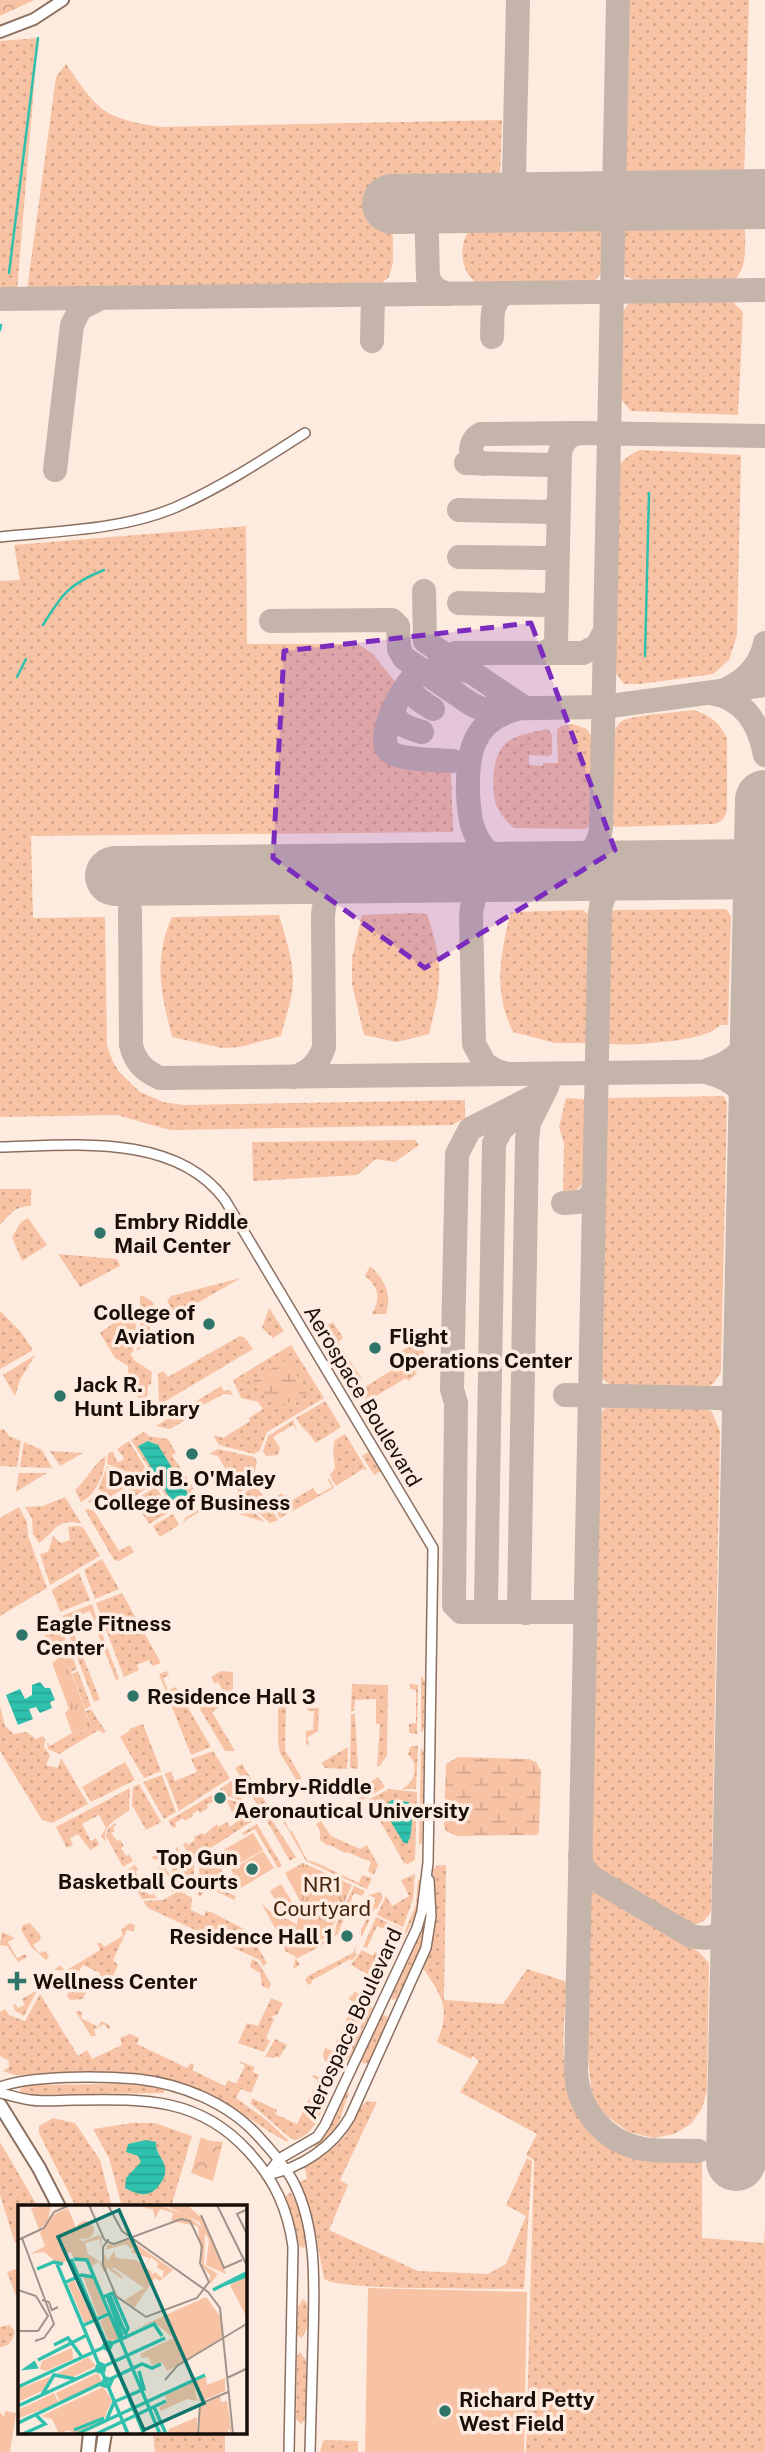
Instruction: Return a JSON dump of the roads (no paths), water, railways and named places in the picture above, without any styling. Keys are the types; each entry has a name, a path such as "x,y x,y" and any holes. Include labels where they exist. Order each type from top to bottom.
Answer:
{"main road":[{"path":"0,2105 39,2168 58,2205"},
{"path":"88,2452 90,2434"},
{"path":"102,2452 105,2434"}],"street":[{"path":"0,32 34,19 63,0"},
{"path":"0,537 114,524 174,508 262,461 305,433"},
{"name":"Aerospace Boulevard","path":"0,1147 119,1147 172,1160 205,1177 225,1200 428,1537 434,1557 428,1863 431,1900 426,1948 340,2134 330,2144 287,2171 267,2175"},
{"name":"Aerospace Boulevard","path":"267,2175 279,2159 317,2137 325,2125 417,1928 428,1863"},
{"path":"381,2004 397,2012"},
{"path":"0,2087 18,2080 119,2078 152,2081 187,2090 228,2109 247,2123 279,2159 298,2191 306,2217 312,2255 314,2299 310,2452"},
{"path":"0,2093 32,2100 140,2100 185,2108 221,2126 240,2142 267,2175 289,2222 293,2256 289,2452"},
{"path":"293,2256 312,2255"}],"water":[{"path":"148,1441 158,1445 192,1500 184,1505 175,1499 171,1500 138,1446"},
{"path":"40,1682 45,1688 50,1688 55,1700 50,1702 52,1708 40,1713 36,1707 29,1709 33,1719 18,1725 6,1695 20,1689 25,1699 32,1695 32,1685"},
{"path":"392,1800 409,1802 412,1824 407,1844 403,1842 385,1812 385,1805"},
{"path":"146,2140 156,2142 165,2172 156,2189 148,2194 140,2194 125,2188 126,2178 141,2162 138,2156 126,2152 128,2144"}],"waterway":[{"path":"9,273 38,38"},
{"path":"0,330 1,325"},
{"path":"645,656 649,493"},
{"path":"43,625 74,585 104,570"},
{"path":"17,677 26,659"}],"place":[{"name":"Embry Riddle Mail Center","path":"100,1233"},
{"name":"College of Aviation","path":"209,1324"},
{"name":"Flight Operations Center","path":"375,1348"},
{"name":"Jack R. Hunt Library","path":"60,1396"},
{"name":"David B. O'Maley College of Business","path":"192,1454"},
{"name":"Eagle Fitness Center","path":"22,1635"},
{"name":"Residence Hall 3","path":"133,1696"},
{"name":"Embry-Riddle Aeronautical University","path":"220,1798"},
{"name":"Top Gun Basketball Courts","path":"252,1869"},
{"name":"Residence Hall 1","path":"347,1936"},
{"name":"Wellness Center","path":"17,1981"},
{"name":"Richard Petty West Field","path":"445,2411"}],"park label":[{"name":"NR1 Courtyard","path":"322,1896"}]}
